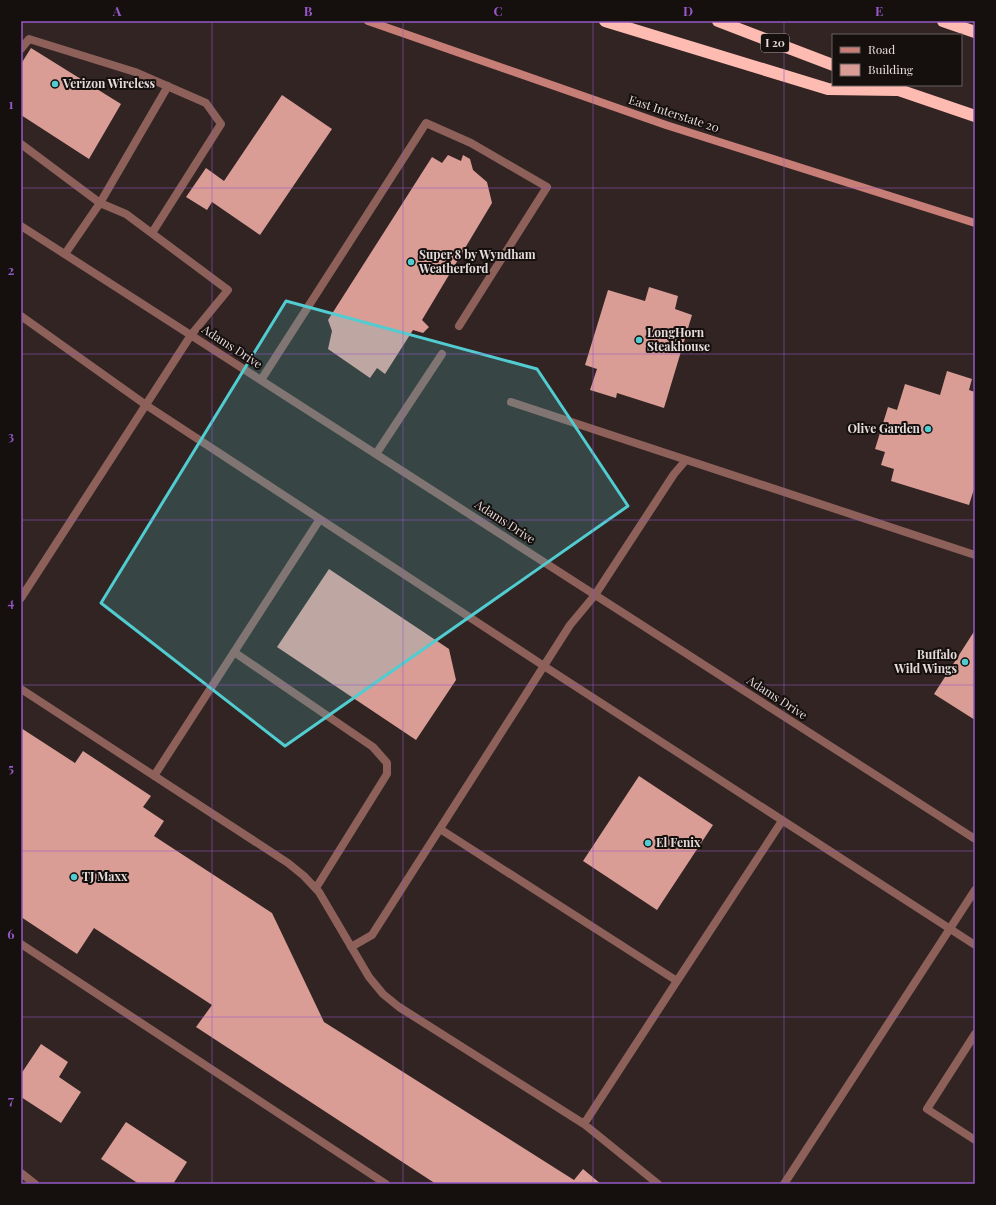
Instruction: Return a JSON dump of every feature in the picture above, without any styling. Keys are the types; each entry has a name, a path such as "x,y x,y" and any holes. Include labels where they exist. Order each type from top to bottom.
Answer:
{"highway":[{"path":"605,21 828,89 897,90"},
{"name":"I 20","path":"718,21 832,65"},
{"path":"944,21 975,32"},
{"path":"888,86 975,116"}],"main road":[{"name":"East Interstate 20","path":"368,21 666,125 975,223"}],"street":[{"path":"21,49 30,39 135,72 206,103 221,124 152,233"},
{"path":"65,254 100,203 168,86"},
{"path":"261,380 426,123 471,143 547,187 459,326"},
{"path":"21,144 100,203 126,214 228,290 192,335 21,598"},
{"name":"Adams Drive","path":"21,226 975,839"},
{"path":"21,316 146,405 544,666 975,945"},
{"path":"376,454 442,354"},
{"path":"511,402 975,555"},
{"path":"351,947 372,935 570,625 594,595 674,474 686,460"},
{"path":"154,776 320,519"},
{"path":"234,652 373,747 388,763 386,774 316,888"},
{"path":"21,689 288,863 316,888 369,977 383,994 399,1007 584,1124 658,1184"},
{"path":"584,1124 782,821"},
{"path":"440,829 677,981"},
{"path":"784,1184 975,890"},
{"path":"21,944 386,1184"},
{"path":"975,1034 927,1109 975,1140"},
{"path":"21,1173 35,1184"}],"highlighted area":[{"path":"286,301 537,369 628,506 285,746 101,603"}],"building":[{"name":"Verizon Wireless","path":"31,48 121,104 89,159 21,115 21,64"},
{"path":"282,95 332,129 260,235 212,202 207,210 186,197 206,168 224,181"},
{"name":"Super 8 by Wyndham Weatherford","path":"448,155 461,161 463,155 470,159 473,170 487,182 492,203 422,320 429,327 423,333 413,330 385,374 377,368 370,378 328,349 332,331 328,320 432,157 442,163"},
{"name":"LongHorn Steakhouse","path":"649,287 678,296 675,309 692,315 664,408 617,393 616,398 590,390 597,369 585,365 608,290 645,301"},
{"name":"Olive Garden","path":"947,371 972,379 969,390 975,392 975,486 969,505 891,481 894,469 881,465 885,452 875,449 888,407 897,410 905,384 940,395"},
{"path":"329,569 449,649 456,680 416,740 277,647"},
{"name":"Buffalo Wild Wings","path":"975,630 975,720 934,694"},
{"path":"21,728 75,763 83,751 151,796 143,807 164,821 154,836 272,913 324,1022 574,1180 583,1169 601,1184 436,1184 196,1027 212,1005 94,928 77,954 21,917"},
{"name":"El Fenix","path":"639,776 713,825 657,910 583,861"},
{"path":"41,1044 68,1062 59,1077 81,1092 61,1123 21,1097 21,1074"},
{"path":"126,1122 187,1162 173,1184 139,1184 101,1159"}],"place":[{"name":"Verizon Wireless","path":"55,84"},
{"name":"Super 8 by Wyndham Weatherford","path":"411,262"},
{"name":"LongHorn Steakhouse","path":"639,340"},
{"name":"Olive Garden","path":"928,429"},
{"name":"Buffalo Wild Wings","path":"965,662"},
{"name":"El Fenix","path":"648,843"},
{"name":"TJ Maxx","path":"74,877"}]}
